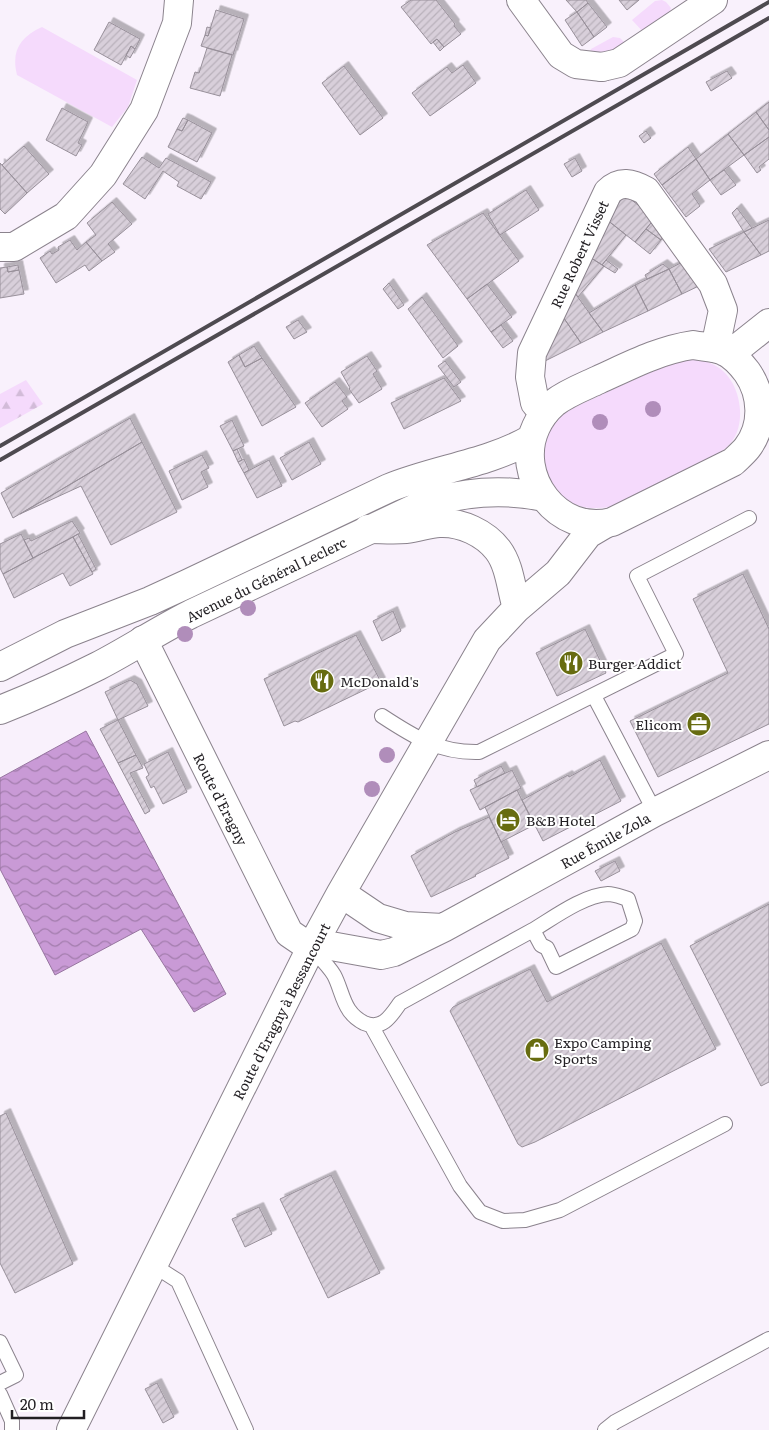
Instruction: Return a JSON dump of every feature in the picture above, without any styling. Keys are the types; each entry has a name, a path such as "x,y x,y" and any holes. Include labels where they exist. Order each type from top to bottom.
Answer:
{"street":[{"path":"0,247 14,247 66,216 103,175 144,110 177,23 179,0"},
{"path":"521,0 561,55 576,64 602,66 619,63 713,0"},
{"name":"Rue Robert Visset","path":"545,412 535,403 530,377 532,353 608,192 615,186 634,184 646,191 713,284 723,310 720,350"},
{"path":"564,566 567,555 566,540 551,504 535,484 530,465 531,439 536,426 545,412 562,398 651,355 677,347 694,345 720,350 740,346 769,323"},
{"name":"Avenue du Général Leclerc","path":"0,667 105,662 191,614 368,529 422,505 443,498 463,494 504,491 551,504 572,520 582,523 604,524 612,522 732,462 758,444 757,428 763,396 736,358 720,350"},
{"name":"Avenue du Général Leclerc","path":"0,710 53,664 165,594 389,488 424,475 496,456 515,449 531,439"},
{"path":"368,529 406,529 439,523 452,523 475,531 498,550 506,566 517,608"},
{"name":"Route d'Eragny à Bessancourt","path":"71,1430 311,948 487,640 517,608 544,586 564,566 588,534 604,524"},
{"name":"Route d'Eragny","path":"143,640 289,933 311,948"},
{"name":"Rue Émile Zola","path":"311,948 331,946 381,955 394,952 656,812 769,756"},
{"path":"341,893 378,918 405,926 442,928"}],"lane":[{"path":"382,716 428,743 450,750 479,752 676,654 637,576 749,518"},
{"path":"594,696 656,812"},
{"path":"311,948 329,968 356,1018 376,1026 391,1017 400,1003 580,903 607,894 617,895 628,899 635,921 632,929 556,967 547,948 541,945 532,930"},
{"path":"370,1025 460,1186 480,1212 503,1221 524,1220 560,1210 724,1124"},
{"path":"153,1265 178,1281 246,1430"},
{"path":"605,1430 614,1422 769,1340"},
{"path":"0,1342 16,1375 0,1383"},
{"path":"0,1394 12,1421 12,1430"}],"green space":[{"path":"662,0 671,8 668,16 646,35 632,20 655,1"},
{"path":"42,27 137,80 128,107 112,127 17,75 15,59 19,46 28,35"},
{"path":"613,37 620,38 624,42 622,48 599,61 589,54 591,49"},
{"path":"681,358 697,359 711,363 724,372 733,384 739,400 740,418 736,434 726,448 710,458 610,507 583,507 573,504 559,494 552,486 544,466 545,444 548,433 556,421 575,407"},
{"path":"26,380 43,404 0,428 0,394"}],"water":[{"path":"86,731 226,994 194,1012 141,929 55,975 0,869 0,778"}],"building":[{"path":"411,0 436,0 461,34 444,47 437,39 431,44 401,7"},
{"path":"566,0 586,0 588,3 577,12"},
{"path":"619,0 639,0 627,10"},
{"path":"588,3 607,27 594,37 577,12"},
{"path":"216,10 244,19 233,55 201,46 205,35 208,36"},
{"path":"577,12 594,37 582,46 565,20"},
{"path":"109,22 140,39 135,49 131,46 121,65 94,50"},
{"path":"207,27 211,28 208,36 205,35"},
{"path":"437,39 444,47 440,51 433,42"},
{"path":"131,46 135,49 130,58 126,55"},
{"path":"207,48 232,55 220,96 190,88 195,72 199,73"},
{"path":"463,65 476,83 430,116 412,93 447,67 452,73"},
{"path":"344,66 383,118 360,135 322,83"},
{"path":"727,71 732,78 711,91 706,82"},
{"path":"769,102 769,130 756,112"},
{"path":"62,108 88,122 78,143 82,145 76,156 46,140"},
{"path":"756,112 769,130 769,137 744,155 728,134"},
{"path":"183,118 188,120 182,131 177,129"},
{"path":"188,120 212,133 197,162 168,147 177,129 182,131"},
{"path":"646,131 651,138 644,143 639,136"},
{"path":"728,134 744,155 710,180 696,159"},
{"path":"769,137 769,159 759,167 761,170 757,173 744,155"},
{"path":"24,146 49,174 27,193 2,165"},
{"path":"688,147 696,159 662,185 654,174"},
{"path":"142,157 159,168 166,158 211,182 201,199 177,186 179,182 163,171 145,199 123,184"},
{"path":"575,158 582,171 572,177 564,164"},
{"path":"696,159 710,180 692,194 700,206 686,217 662,185"},
{"path":"0,163 27,193 5,214 0,209"},
{"path":"724,170 736,185 721,195 710,180"},
{"path":"526,190 539,210 500,235 488,214"},
{"path":"625,195 655,218 635,242 606,219"},
{"path":"112,202 132,224 108,244 115,252 102,261 86,242 96,235 87,223"},
{"path":"737,208 752,228 744,232 732,213"},
{"path":"483,213 519,261 467,299 427,245"},
{"path":"606,219 626,235 602,265 588,256"},
{"path":"769,220 769,251 761,255 744,232"},
{"path":"651,223 665,234 661,240 646,229"},
{"path":"646,229 661,240 650,254 635,242"},
{"path":"744,232 761,255 726,272 709,249"},
{"path":"70,240 77,250 86,242 102,261 89,271 85,265 56,283 40,258 50,251 52,254 59,250 58,247"},
{"path":"588,256 604,266 578,297 572,289"},
{"path":"690,258 703,284 682,294 669,269"},
{"path":"606,260 618,269 615,273 602,265"},
{"path":"663,264 669,269 647,279 645,275"},
{"path":"18,265 19,270 8,272 7,267"},
{"path":"7,267 8,272 19,270 24,294 0,298 0,268"},
{"path":"669,269 682,294 648,311 635,285"},
{"path":"389,283 404,305 398,309 383,289"},
{"path":"487,284 512,317 491,332 467,299"},
{"path":"635,285 648,311 603,332 589,313"},
{"path":"572,289 603,332 581,343 561,314"},
{"path":"422,297 458,346 443,358 408,309"},
{"path":"561,314 581,343 541,363"},
{"path":"298,320 307,332 294,339 286,327"},
{"path":"501,325 513,341 503,348 491,332"},
{"path":"254,346 262,358 245,367 239,355"},
{"path":"239,355 245,367 262,358 296,407 262,426 228,362"},
{"path":"367,356 377,371 373,374 382,389 359,403 349,389 341,372"},
{"path":"445,361 461,382 454,387 438,366"},
{"path":"444,378 461,401 404,429 391,403"},
{"path":"335,382 347,397 342,401 348,409 322,427 305,403"},
{"path":"130,418 142,442 13,518 1,493"},
{"path":"232,420 244,446 233,451 220,426"},
{"path":"142,442 177,512 111,545 81,486 20,514"},
{"path":"309,442 321,464 292,480 280,458"},
{"path":"237,449 242,460 238,462 233,451"},
{"path":"202,455 209,468 201,472 208,487 182,500 169,471"},
{"path":"244,459 249,470 244,473 238,462"},
{"path":"269,460 282,486 257,498 244,473"},
{"path":"72,521 80,533 33,558 24,540 29,538 31,541"},
{"path":"21,534 33,558 3,574 0,568 0,544"},
{"path":"78,534 96,569 92,572 73,537"},
{"path":"73,537 93,574 70,586 63,573 14,598 3,574"},
{"path":"743,574 769,629 769,724 658,777 630,721 728,673 693,599"},
{"path":"393,611 401,631 382,641 373,621"},
{"name":"Burger Addict","path":"585,629 606,673 557,696 536,653"},
{"name":"McDonald's","path":"356,635 381,682 298,722 295,721 284,726 264,679"},
{"path":"130,680 137,684 148,706 118,720 105,692"},
{"path":"118,720 136,755 118,763 100,729"},
{"path":"168,752 187,792 163,804 154,786 151,788 146,777 149,775 144,764"},
{"path":"136,755 143,768 130,773 150,811 145,814 118,763"},
{"path":"600,760 621,801 543,841 522,800"},
{"path":"501,766 505,773 477,787 474,780"},
{"path":"512,770 521,788 480,810 470,790"},
{"path":"517,790 534,825 501,842 485,807"},
{"path":"489,817 509,858 431,897 411,856 455,832"},
{"path":"615,861 620,871 601,881 595,871"},
{"path":"769,904 769,1082 761,1086 690,946"},
{"path":"661,943 716,1049 522,1147 518,1144 450,1011 453,1007 530,969 547,1002"},
{"path":"6,1113 73,1264 15,1293 0,1263 0,1116"},
{"path":"331,1175 380,1273 328,1298 280,1199"},
{"path":"259,1207 272,1234 245,1247 232,1219"},
{"path":"157,1383 174,1417 163,1423 145,1389"}],"railway":[{"path":"0,446 769,2"},
{"path":"0,460 769,18"}],"place":[{"name":"Burger Addict","path":"571,663"},
{"name":"McDonald's","path":"322,681"},
{"name":"Elicom","path":"699,724"},
{"name":"B&B Hotel","path":"508,820"},
{"name":"Expo Camping Sports","path":"537,1050"}]}
